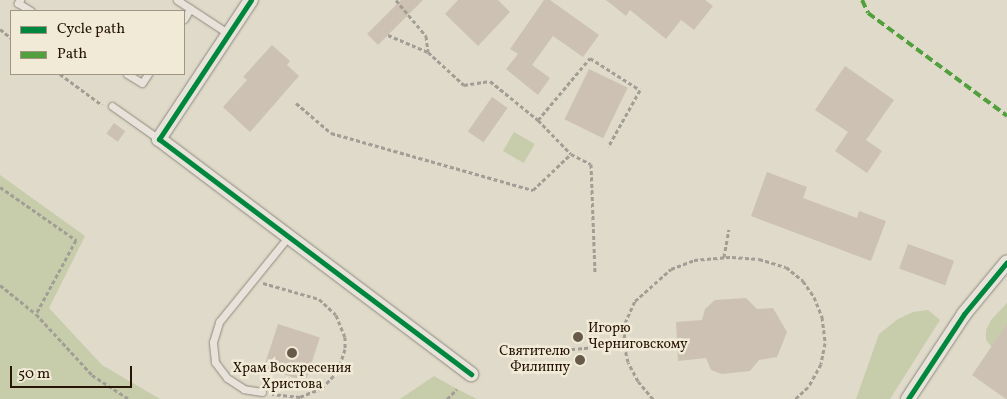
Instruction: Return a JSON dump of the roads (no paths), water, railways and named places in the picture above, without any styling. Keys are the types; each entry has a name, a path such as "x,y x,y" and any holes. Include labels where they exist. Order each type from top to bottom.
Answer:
{"street":[{"path":"252,0 159,139 471,374"},
{"path":"908,399 964,314 1007,262"}],"lane":[{"path":"20,0 18,3 29,10"},
{"path":"177,0 229,34"},
{"path":"185,17 190,9"},
{"path":"129,75 142,83 147,75"},
{"path":"112,106 159,139"},
{"path":"262,392 244,389 227,378 215,362 213,352 214,337 219,322 288,237"}],"place":[{"name":"Игорю Черниговскому","path":"578,337"},
{"name":"Храм Воскресения Христова","path":"292,353"},
{"name":"Святителю Филиппу","path":"580,360"}]}
